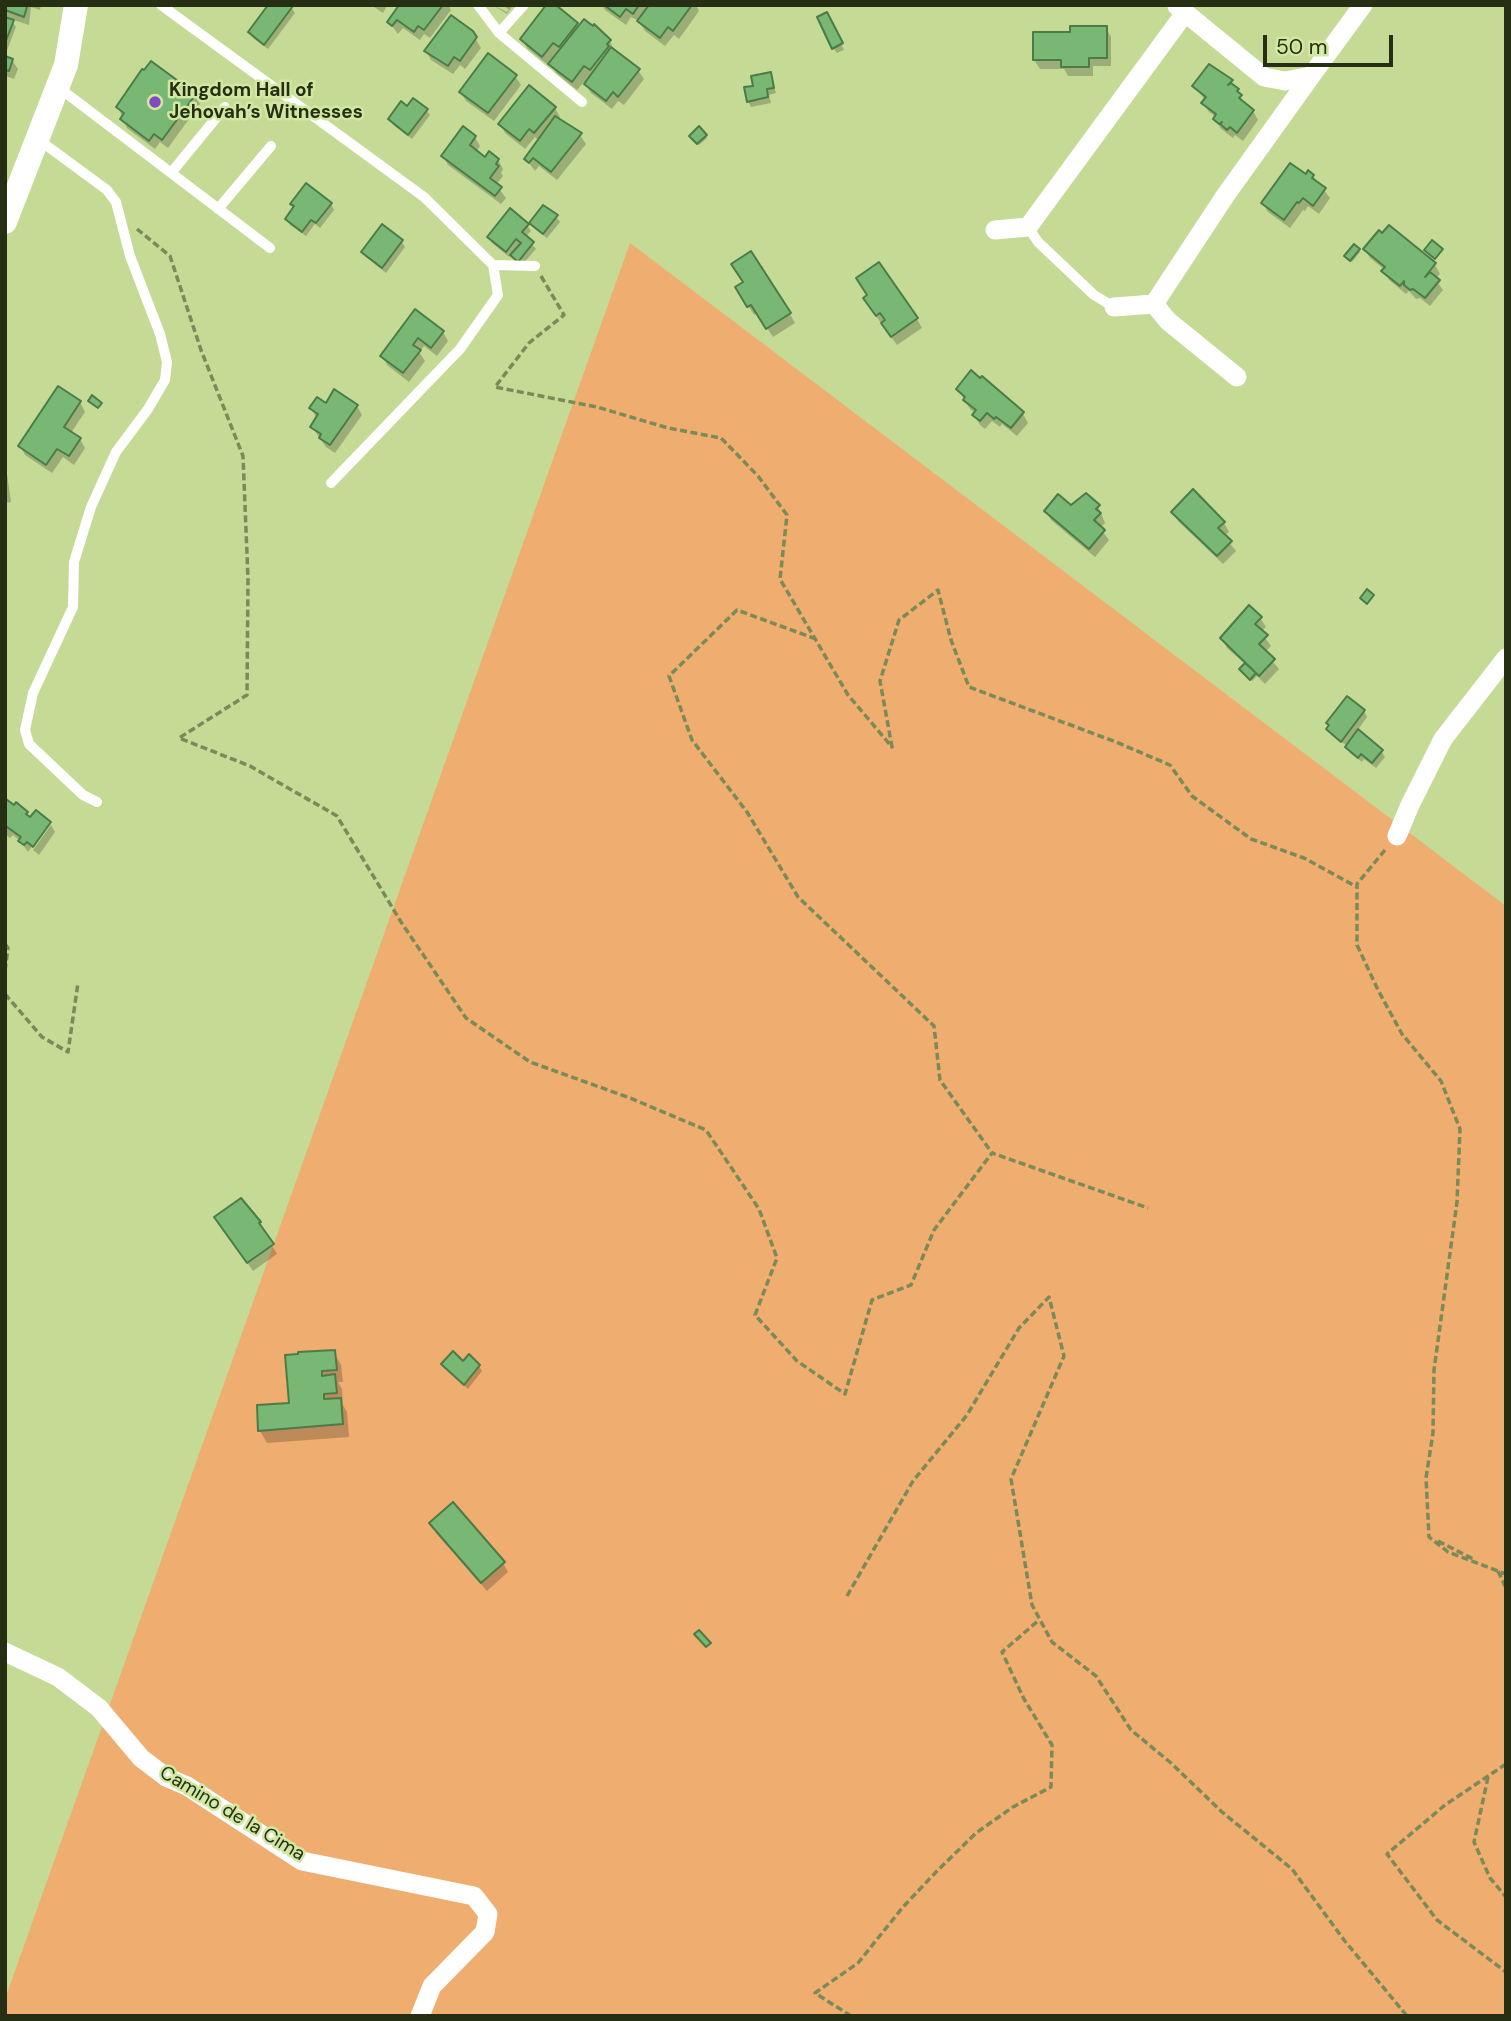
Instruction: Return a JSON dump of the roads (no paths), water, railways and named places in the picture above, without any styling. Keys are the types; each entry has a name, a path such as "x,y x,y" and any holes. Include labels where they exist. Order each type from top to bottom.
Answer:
{"street":[{"path":"5,222 66,65 76,5"},
{"path":"1154,304 1226,196 1363,5"},
{"path":"995,230 1028,227 1181,9 1264,77 1285,81 1311,76"},
{"path":"1114,307 1154,304"},
{"path":"1154,304 1168,321 1237,377"},
{"path":"1397,836 1443,739 1506,658"},
{"name":"Camino de la Cima","path":"5,1652 58,1677 99,1708 141,1758 166,1777 187,1786 302,1861 474,1896 488,1914 485,1932 431,1988 420,2016"}],"lane":[{"path":"161,5 424,197 493,265 498,295 460,349 331,483"},
{"path":"478,5 499,33 582,102"},
{"path":"499,33 524,5"},
{"path":"58,87 270,248"},
{"path":"171,173 225,107"},
{"path":"37,138 107,190 116,202 130,256 160,334 167,362 165,380 148,409 116,452 90,507 74,562 73,607 33,693 25,730 29,744 83,795 97,802"},
{"path":"218,209 271,146"},
{"path":"1028,227 1038,242 1094,295 1114,307"},
{"path":"493,265 535,266"}],"place":[{"name":"Kingdom Hall of Jehovah’s Witnesses","path":"155,102"}]}
